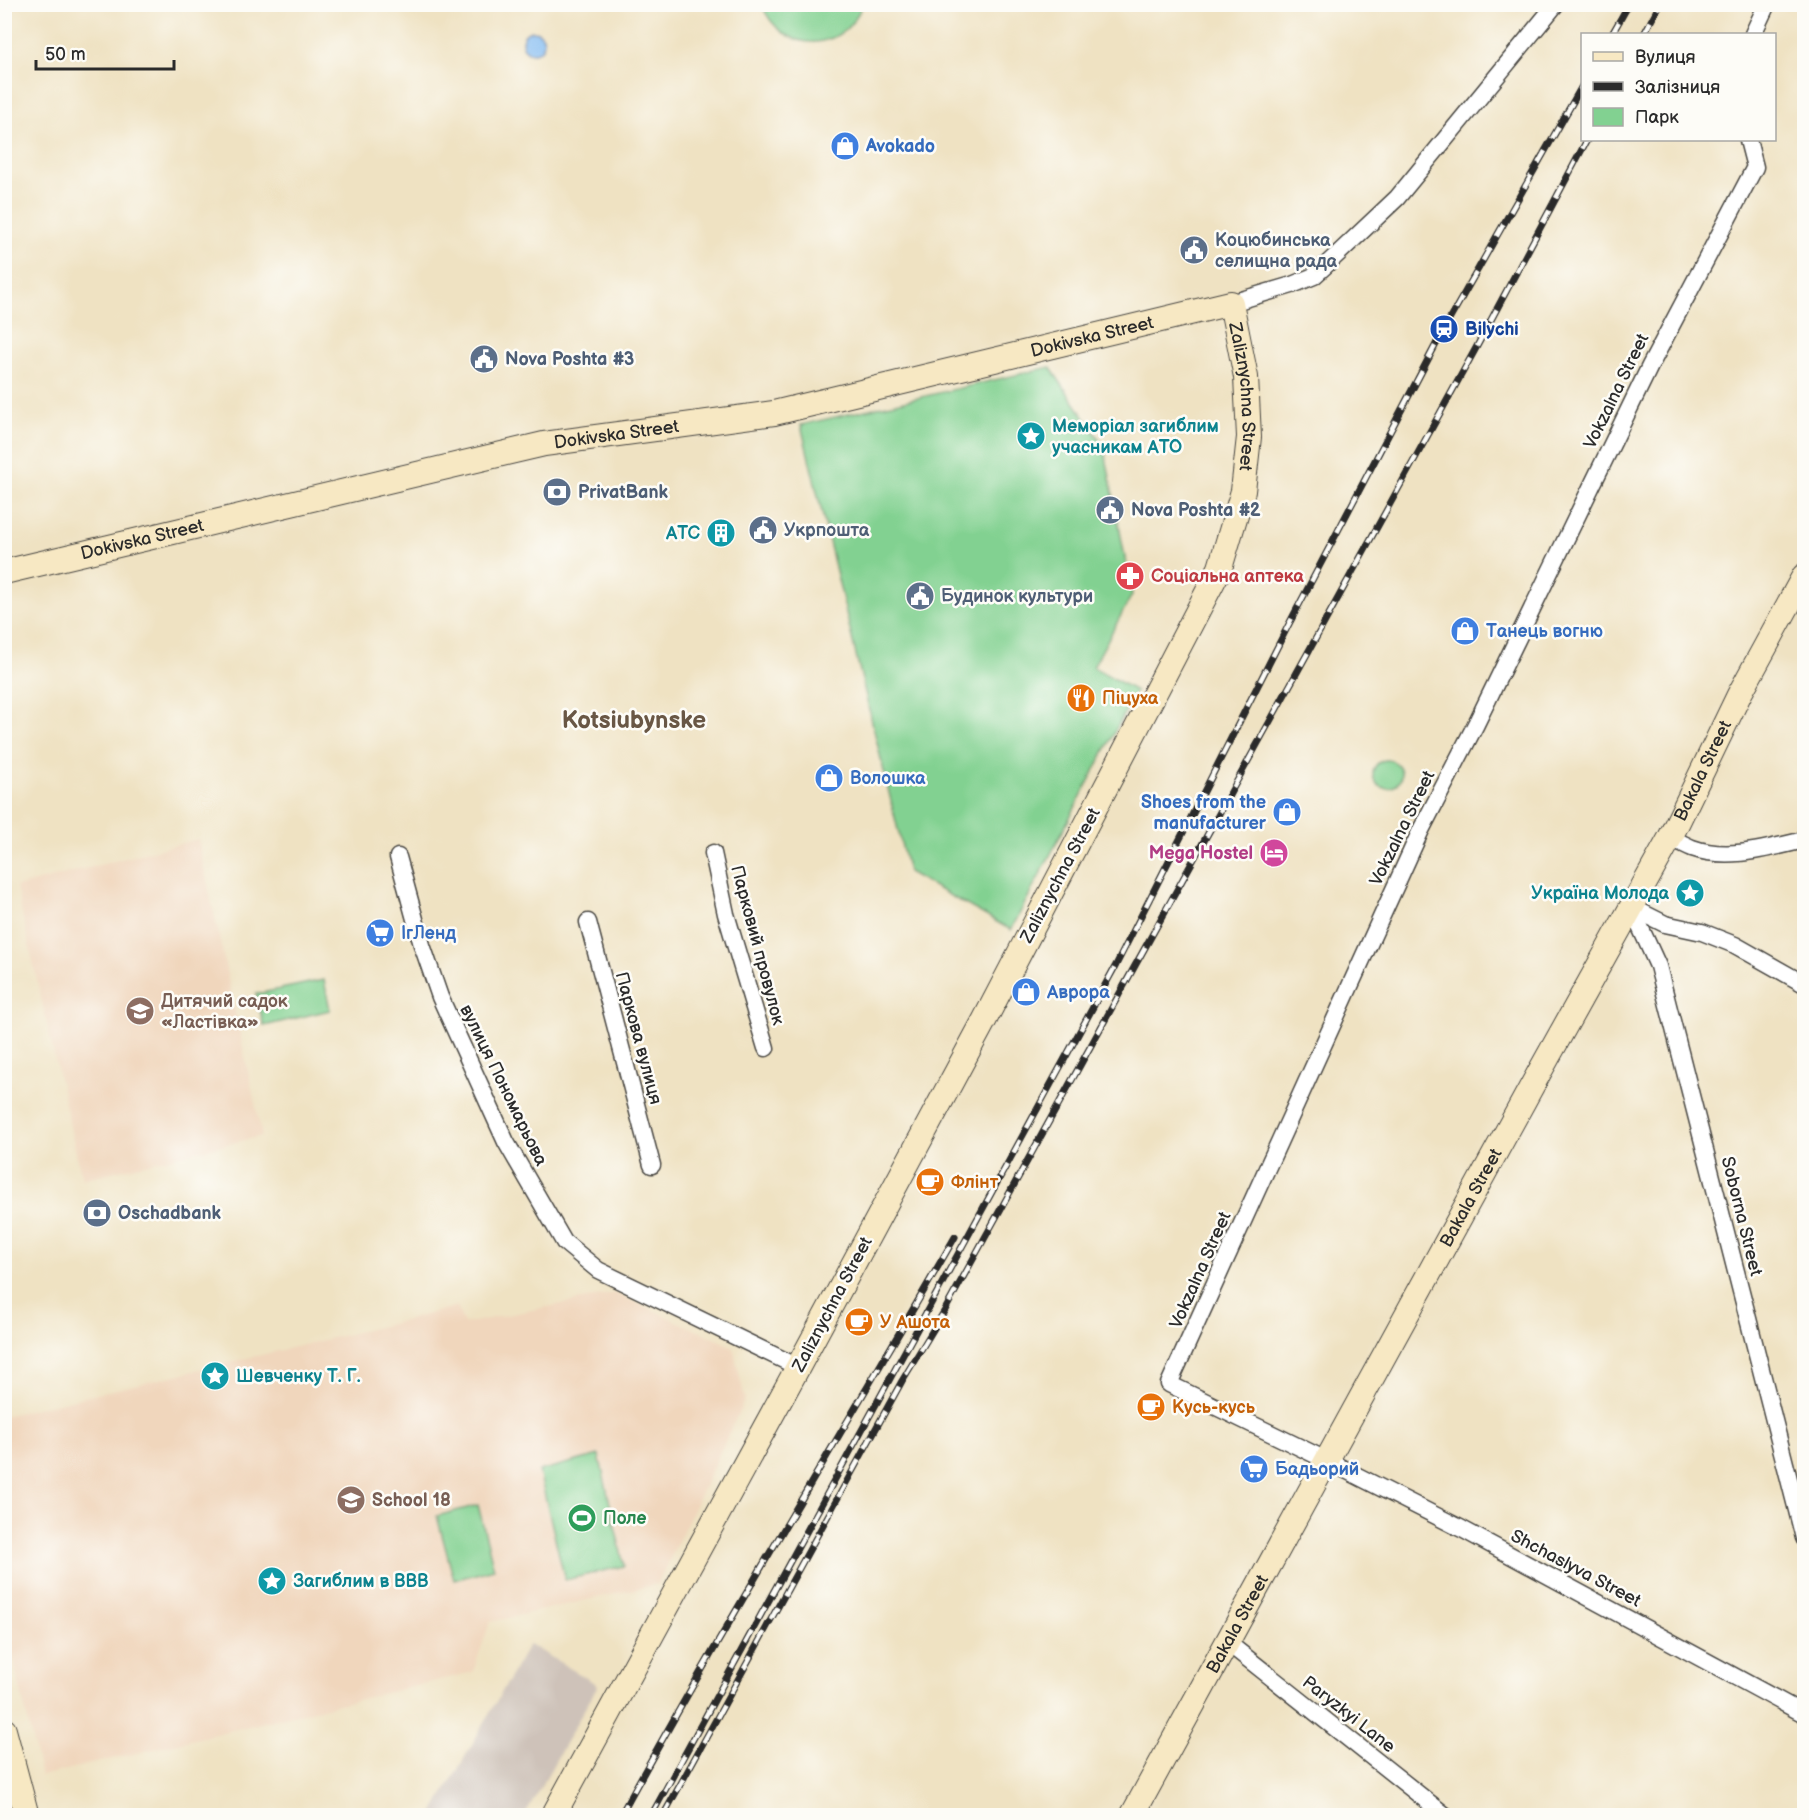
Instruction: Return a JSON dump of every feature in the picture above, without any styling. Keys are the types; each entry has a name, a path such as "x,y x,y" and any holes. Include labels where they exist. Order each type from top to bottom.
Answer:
{"street":[{"name":"Zaliznychna Street","path":"553,1815 984,1021 1220,568 1242,491 1249,437 1246,377 1230,303 1292,285 1314,276 1325,266 1397,198 1556,4"},
{"path":"1753,33 1767,4"},
{"name":"Vokzalna Street","path":"1326,1460 1169,1384 1421,831 1476,724 1650,366 1755,167 1748,141"},
{"name":"Dokivska Street","path":"4,572 544,444 774,413 1230,303"},
{"name":"Bakala Street","path":"1132,1815 1670,838 1739,695 1804,576"},
{"path":"1670,838 1693,849 1736,854 1804,840"},
{"name":"Парковий провулок","path":"713,853 726,914 765,1048"},
{"name":"вулиця Пономарьова","path":"398,857 422,945 440,997 506,1142 564,1242 598,1270 798,1367"},
{"path":"1631,907 1665,924 1702,933 1735,945 1804,984"},
{"name":"Soborna Street","path":"1631,907 1658,966 1804,1538"},
{"name":"Паркова вулиця","path":"588,922 652,1165"},
{"name":"Shchaslyva Street","path":"1326,1460 1462,1529 1804,1714"},
{"name":"Paryzkyi Lane","path":"1228,1643 1446,1815"},
{"path":"5,1734 27,1815"}],"shaded area":[{"name":"Дитячий садок «Ластівка»","path":"198,839 262,1136 82,1179 16,887"},
{"name":"School 18","path":"615,1293 733,1347 745,1399 658,1584 490,1622 473,1672 41,1776 5,1625 4,1416 408,1320 457,1306 464,1324"},
{"path":"529,1644 598,1685 525,1815 432,1815"}],"green space":[{"path":"762,5 862,5 853,21 841,33 827,40 812,42 797,40 783,33 771,21"},
{"path":"1050,367 1104,446 1132,595 1093,667 1136,691 1011,930 908,872 801,425"},
{"path":"1387,760 1397,764 1401,774 1397,784 1387,788 1377,784 1373,774 1377,764"},
{"path":"324,980 330,1010 264,1026 256,994"},
{"name":"Поле","path":"599,1455 624,1566 565,1580 539,1471"},
{"path":"478,1505 494,1569 454,1580 437,1516"}],"water":[{"path":"533,31 541,34 544,42 541,50 533,53 525,50 522,42 525,34"}],"railway":[{"path":"1613,33 1629,4"},
{"path":"1645,33 1660,4"},
{"path":"651,1816 1116,965 1289,624 1444,329 1581,88"},
{"path":"663,1816 1476,348 1586,141"},
{"path":"620,1816 744,1598 955,1237"}],"place":[{"name":"Avokado","path":"845,146"},
{"name":"Коцюбинська селищна рада","path":"1194,250"},
{"name":"Bilychi","path":"1444,329"},
{"name":"Nova Poshta #3","path":"484,359"},
{"name":"Меморіал загиблим учасникам АТО","path":"1031,436"},
{"name":"PrivatBank","path":"557,492"},
{"name":"Nova Poshta #2","path":"1110,510"},
{"name":"Укрпошта","path":"763,530"},
{"name":"АТС","path":"721,533"},
{"name":"Соціальна аптека","path":"1130,576"},
{"name":"Будинок культури","path":"920,596"},
{"name":"Танець вогню","path":"1465,631"},
{"name":"Піцуха","path":"1081,698"},
{"name":"Волошка","path":"829,778"},
{"name":"Shoes from the manufacturer","path":"1287,812"},
{"name":"Mega Hostel","path":"1274,853"},
{"name":"Україна Молода","path":"1690,893"},
{"name":"ІгЛенд","path":"380,933"},
{"name":"Аврора","path":"1026,992"},
{"name":"Дитячий садок «Ластівка»","path":"140,1011"},
{"name":"Флінт","path":"930,1182"},
{"name":"Oschadbank","path":"97,1213"},
{"name":"У Ашота","path":"859,1322"},
{"name":"Шевченку Т. Г.","path":"215,1376"},
{"name":"Кусь-кусь","path":"1151,1407"},
{"name":"Бадьорий","path":"1254,1469"},
{"name":"School 18","path":"351,1500"},
{"name":"Поле","path":"582,1518"},
{"name":"Загиблим в ВВВ","path":"272,1581"}],"district":[{"name":"Kotsiubynske","path":"634,720"}]}
